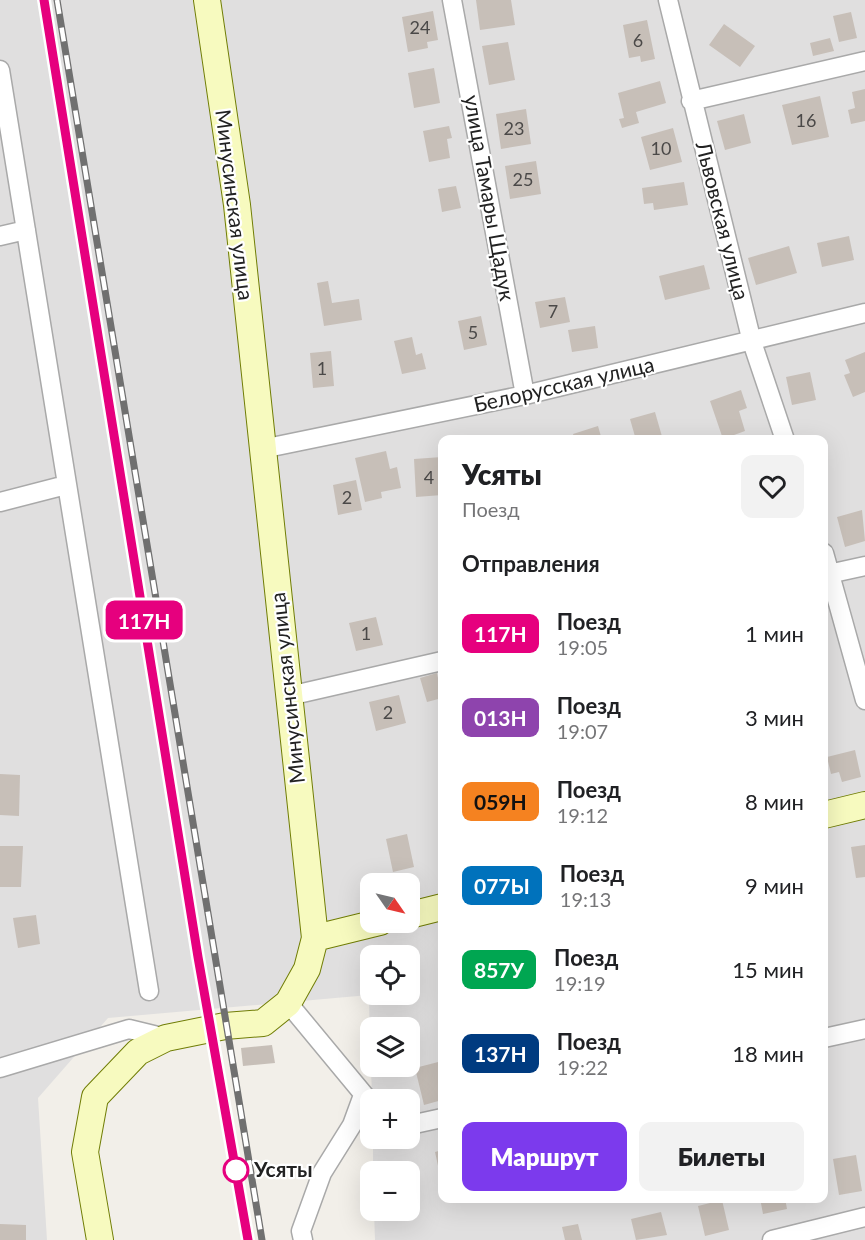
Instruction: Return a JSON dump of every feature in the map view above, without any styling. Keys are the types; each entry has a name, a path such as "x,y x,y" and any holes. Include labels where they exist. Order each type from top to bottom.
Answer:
{"main road":[{"name":"Минусинская улица","path":"100,1240 85,1152 95,1097 138,1052 166,1038 225,1026 263,1023 288,1003 307,969 315,938 237,205 207,0"},
{"path":"828,814 865,805"},
{"path":"420,913 438,909"},
{"path":"315,938 360,927"}],"street":[{"name":"улица Тамары Щадук","path":"452,0 525,395"},
{"name":"Львовская улица","path":"668,0 752,342 783,435"},
{"path":"691,101 865,61"},
{"path":"0,70 149,991"},
{"path":"0,236 26,230"},
{"name":"Белорусская улица","path":"262,448 525,395 865,313"},
{"path":"0,502 66,485"},
{"path":"828,574 865,566"},
{"path":"828,577 865,700"},
{"path":"289,696 438,662"},
{"path":"288,1003 360,1090"},
{"path":"0,1068 129,1029 166,1038"},
{"path":"828,1037 865,1029"},
{"path":"303,1240 301,1231 322,1173 360,1111"},
{"path":"420,1123 438,1119"},
{"path":"772,1240 865,1217"}],"shaded area":[{"path":"0,0 865,0 865,1240 375,1240 374,1221 420,1221 420,1161 373,1161 373,1149 420,1149 420,1089 372,1089 371,1077 420,1077 420,1017 369,1017 369,1005 420,1005 420,945 360,945 360,996 108,1018 38,1098 47,1240 0,1240"}],"building":[{"path":"476,0 511,0 515,25 480,30"},
{"path":"433,11 438,40 427,42 428,48 408,52 402,17"},
{"path":"851,12 857,38 839,42 833,16"},
{"path":"647,20 655,59 641,62 640,56 629,58 623,25"},
{"path":"724,24 755,46 740,67 709,45"},
{"path":"830,38 834,51 813,56 810,43"},
{"path":"508,42 515,80 489,85 482,46"},
{"path":"434,68 440,103 414,108 408,73"},
{"path":"660,81 666,103 636,112 639,123 622,128 619,119 624,118 618,93"},
{"path":"865,89 865,121 851,124 848,110 855,108 852,92"},
{"path":"820,96 829,137 792,145 782,105"},
{"path":"526,109 531,144 501,149 496,114"},
{"path":"744,114 751,143 725,150 717,121"},
{"path":"449,126 452,138 447,139 450,158 429,162 423,131"},
{"path":"673,128 682,162 650,170 641,137"},
{"path":"536,161 541,194 510,199 505,166"},
{"path":"684,182 688,205 654,210 653,203 644,204 642,188"},
{"path":"456,186 461,208 442,212 438,189"},
{"path":"849,236 854,260 822,267 817,243"},
{"path":"789,246 797,273 756,285 748,258"},
{"path":"704,265 710,289 665,300 659,276"},
{"path":"328,281 332,303 359,299 362,320 324,326 317,283"},
{"path":"565,297 570,322 540,328 535,302"},
{"path":"481,316 487,345 464,350 458,321"},
{"path":"595,326 598,348 572,352 568,330"},
{"path":"412,337 416,355 422,353 426,369 402,374 394,341"},
{"path":"331,351 334,386 313,388 310,353"},
{"path":"865,352 865,392 853,397 844,375 850,373 845,360"},
{"path":"810,372 816,400 792,405 786,377"},
{"path":"741,390 747,408 739,411 745,431 734,435 722,435 710,401"},
{"path":"655,412 662,435 635,435 630,419"},
{"path":"598,426 601,435 573,435"},
{"path":"386,451 390,469 397,467 401,488 381,492 382,498 365,502 355,458"},
{"path":"438,457 438,495 416,497 414,459"},
{"path":"356,480 362,510 338,515 333,485"},
{"path":"862,510 865,541 845,547 837,517"},
{"path":"376,617 383,645 356,651 349,623"},
{"path":"437,673 438,699 427,702 420,678"},
{"path":"399,695 406,723 376,731 369,702"},
{"path":"855,750 861,777 842,782 839,772 831,774 828,757"},
{"path":"0,774 20,775 19,816 0,815"},
{"path":"407,834 414,867 393,872 386,839"},
{"path":"865,845 865,877 856,878 851,847"},
{"path":"0,846 23,846 21,887 0,887"},
{"path":"36,915 40,944 18,948 13,918"},
{"path":"272,1045 275,1063 243,1066 241,1048"},
{"path":"438,1062 438,1101 424,1105 417,1077 420,1077 420,1067"},
{"path":"856,1155 862,1191 839,1195 833,1159"},
{"path":"723,1203 729,1230 705,1236 698,1206"},
{"path":"761,1203 786,1203 787,1209 763,1214"},
{"path":"661,1212 667,1235 636,1240 631,1219"},
{"path":"0,1224 26,1225 26,1240 0,1240"},
{"path":"578,1224 582,1240 565,1240 562,1227"}],"railway":[{"path":"45,0 198,957 248,1240"},
{"path":"57,0 262,1240"}],"train":[{"name":"117Н","path":"44,0 90,273 198,957 248,1240"}],"place":[{"name":"Усяты","path":"236,1170"}]}
